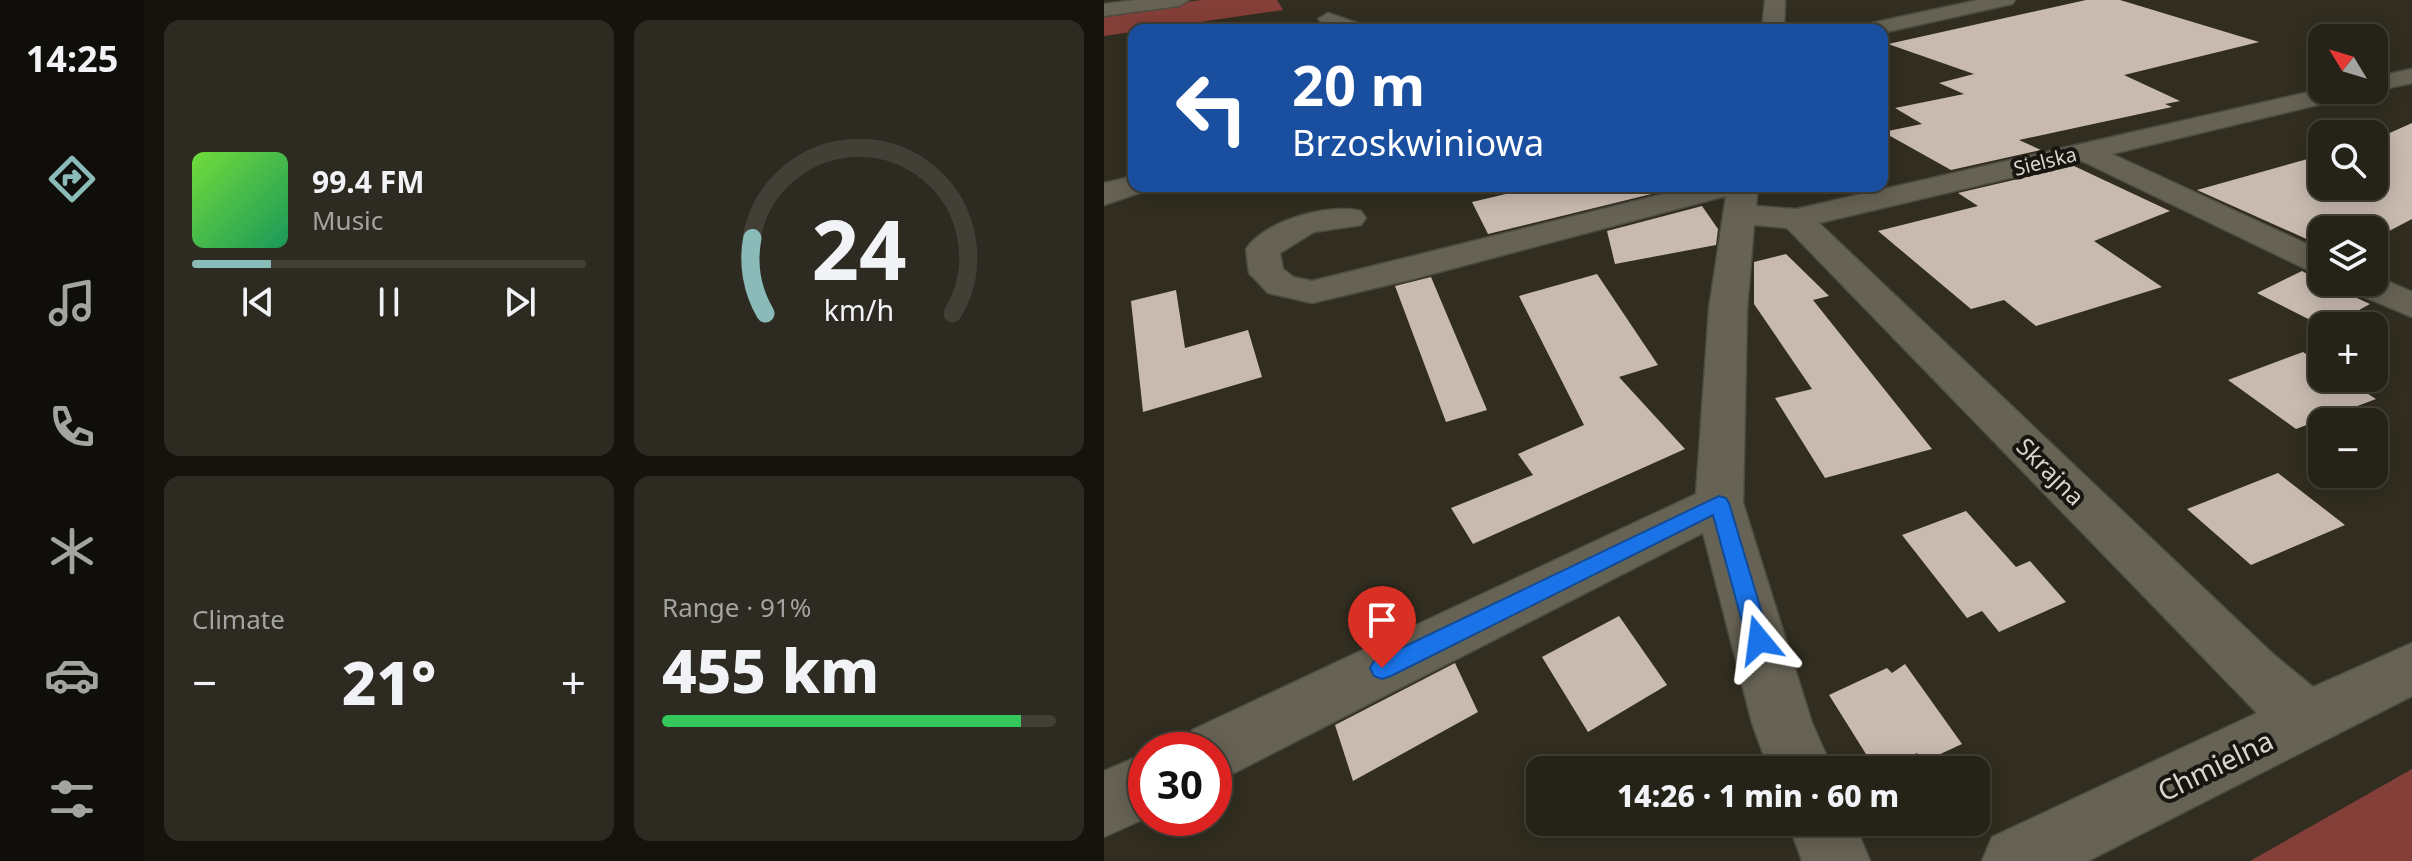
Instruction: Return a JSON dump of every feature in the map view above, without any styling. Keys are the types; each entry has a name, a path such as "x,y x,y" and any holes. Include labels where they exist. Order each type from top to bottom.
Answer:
{"street":[{"path":"1104,10 1179,0"},
{"path":"1773,24 1775,0"},
{"path":"1888,25 2005,0"},
{"path":"1328,19 1342,24"},
{"path":"2388,81 2412,76"},
{"name":"Sielska","path":"1350,218 1306,223 1263,249 1266,273 1281,285 1312,292 1738,195 1796,219 2308,100"},
{"path":"2086,152 2308,257"},
{"path":"1104,193 1128,187"},
{"path":"1738,195 1728,309 1719,503 1782,723 1795,756"},
{"name":"Skrajna","path":"1796,219 2253,672 2308,720"},
{"path":"2388,295 2412,306"},
{"path":"1232,742 1719,503"},
{"name":"Chmielna","path":"2016,861 2412,668"},
{"path":"1104,804 1128,793"},
{"path":"1826,836 1836,861"}],"shaded area":[{"path":"1201,0 1277,0 1283,10 1187,24 1128,24 1128,33 1104,36 1104,13"},
{"path":"2412,769 2412,861 2250,861"}],"building":[{"path":"2086,0 2120,0 2259,42 2124,75 2180,101 2165,104 2172,107 2019,140 2041,150 1951,170 1888,135 1888,131 1922,124 1895,108 1964,94 1939,83 1974,74 1888,44"},
{"path":"2412,123 2412,219 2388,232 2388,216 2308,216 2308,240 2197,190 2308,159 2308,200 2388,200 2388,134"},
{"path":"2074,166 2170,211 2094,241 2162,287 2036,326 2004,300 1971,309 1878,231 1978,206 1958,193"},
{"path":"1514,192 1660,192 1488,234 1472,202"},
{"path":"1702,206 1718,229 1716,245 1615,264 1607,231"},
{"path":"1786,254 1829,296 1813,300 1932,449 1825,478 1775,398 1812,389 1754,304 1754,262"},
{"path":"2302,271 2308,274 2308,296 2353,296 2370,304 2355,312 2308,312 2308,319 2257,293"},
{"path":"1597,274 1658,365 1619,377 1685,449 1473,544 1451,508 1533,475 1518,454 1584,425 1519,296"},
{"path":"1431,277 1487,410 1446,422 1395,286"},
{"path":"1176,290 1185,348 1248,330 1262,377 1143,412 1131,301"},
{"path":"2303,352 2308,355 2308,392 2365,392 2376,399 2352,408 2308,408 2308,424 2296,429 2228,380"},
{"path":"2278,473 2345,525 2251,565 2187,509"},
{"path":"1966,511 2016,567 2030,561 2066,602 1999,632 1982,611 1967,618 1902,535"},
{"path":"1619,616 1667,685 1588,732 1542,657"},
{"path":"1455,663 1478,712 1353,781 1335,725"},
{"path":"1905,664 1962,744 1936,756 1919,756 1917,753 1911,756 1867,756 1829,695 1887,668 1892,673"}],"route":[{"path":"1382,668 1719,503 1759,640"}]}
